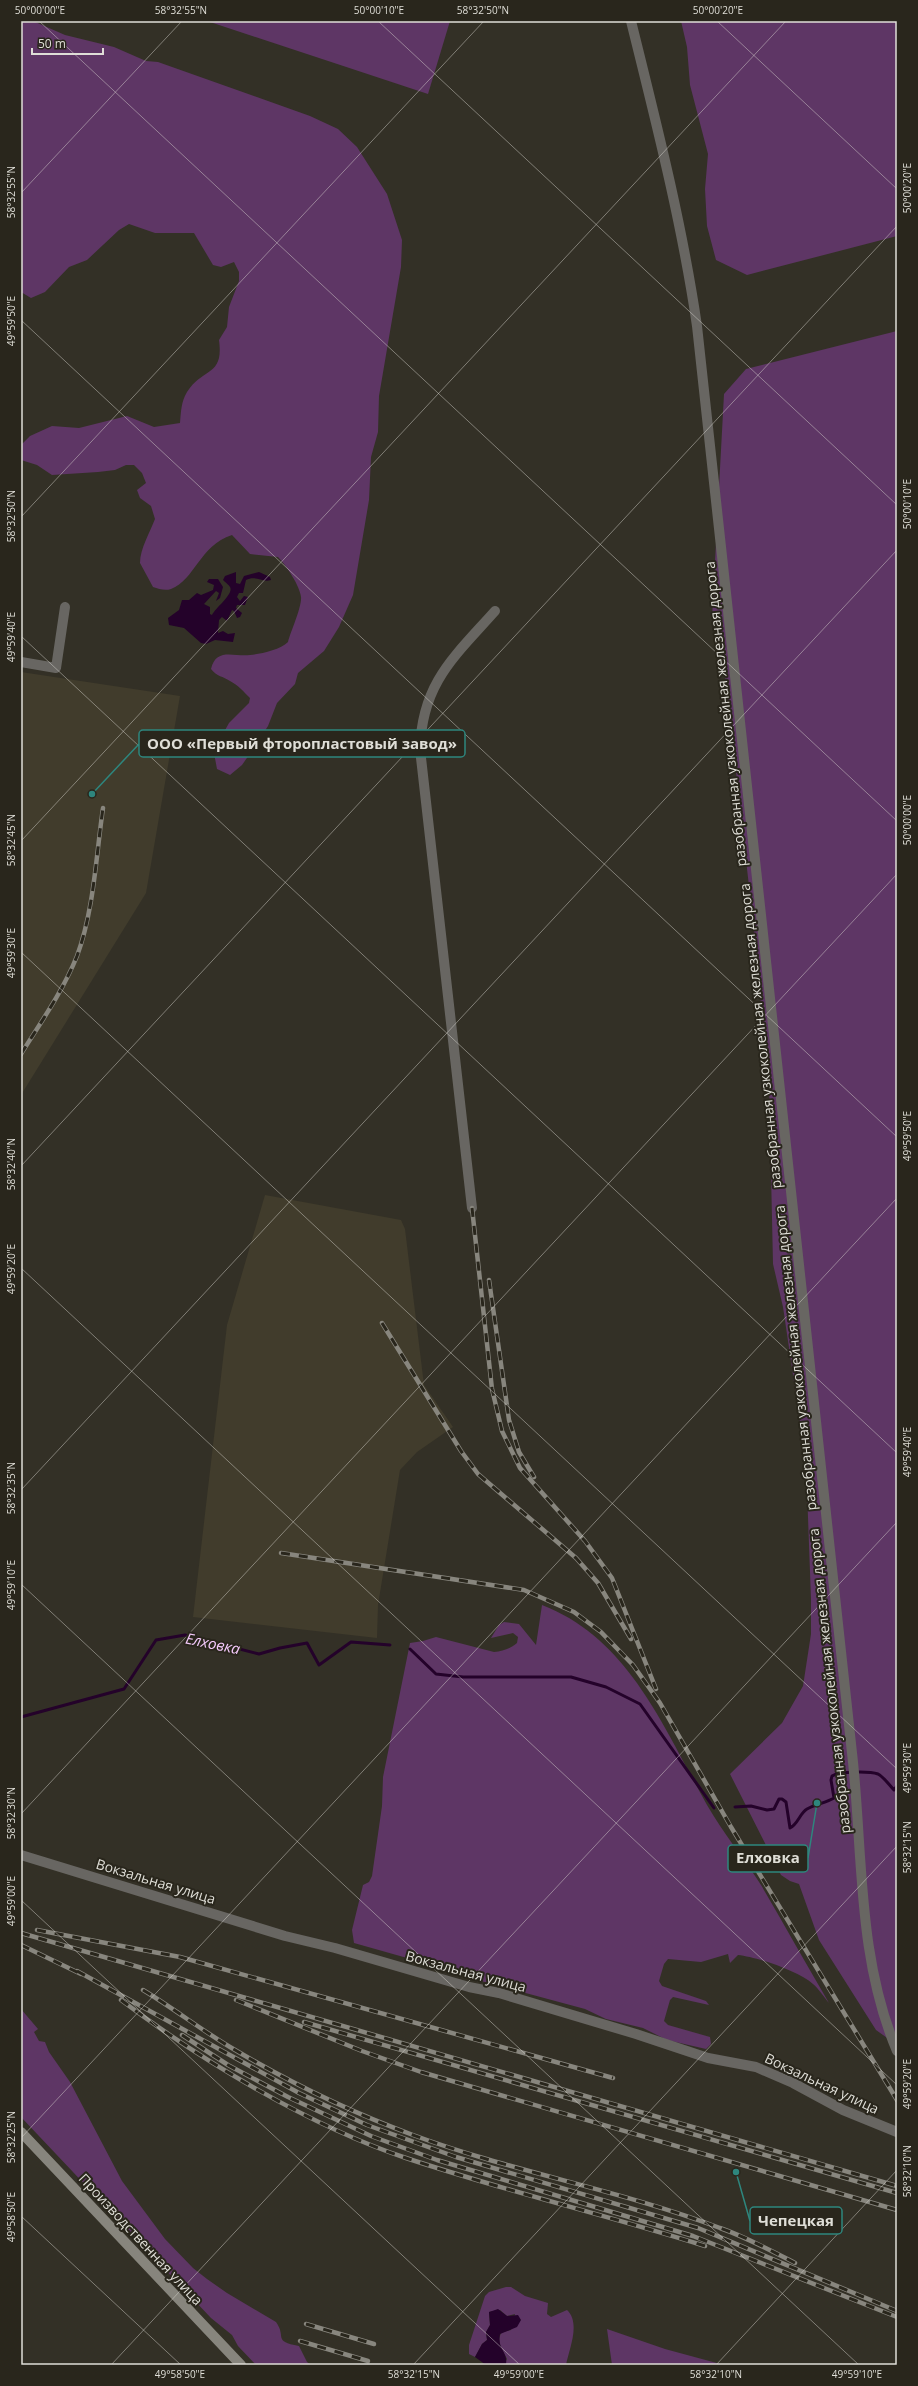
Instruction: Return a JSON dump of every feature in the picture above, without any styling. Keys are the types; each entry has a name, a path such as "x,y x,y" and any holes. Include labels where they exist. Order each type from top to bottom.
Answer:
{"main road":[{"name":"Производственная улица","path":"21,2132 241,2365"}],"street":[{"name":"разобранная узкоколейная железная дорога","path":"631,21 673,195 690,281 697,326 855,1780 866,1934 885,2022 897,2051"},
{"path":"21,662 56,668 65,607"},
{"path":"472,1208 420,742 425,707 436,681 456,655 495,611"},
{"name":"Вокзальная улица","path":"21,1855 285,1936 335,1948 463,1986 499,1993 636,2034 708,2058 756,2067 793,2083 842,2110 897,2132"}],"shaded area":[{"path":"21,21 33,21 65,35 114,47 146,61 158,62 310,116 338,129 357,147 387,194 402,240 401,267 379,396 378,432 371,457 369,500 353,595 339,627 324,651 298,673 295,684 277,703 268,726 249,755 242,765 230,775 217,769 214,753 229,723 249,703 250,698 236,684 213,672 211,669 213,662 221,655 259,654 275,649 288,642 301,601 300,592 292,576 278,557 250,554 232,535 221,540 212,547 179,585 166,590 153,587 140,563 143,546 155,519 151,506 140,498 137,490 146,483 142,473 134,465 126,465 115,470 52,475 37,465 21,460 21,445 30,436 52,426 79,428 127,416 154,427 180,423 182,403 187,392 193,384 215,366 218,360 220,352 219,340 227,327 229,307 239,281 239,272 234,262 221,267 213,265 194,233 155,233 129,224 119,230 87,260 69,267 45,292 31,298 21,292"},
{"path":"207,21 450,21 428,94"},
{"path":"681,21 897,21 897,236 747,275 716,260 707,226 705,189 708,154 690,85 687,47"},
{"path":"897,331 897,2045 876,2030 819,1940 799,1884 790,1881 781,1875 730,1774 782,1723 803,1686 811,1634 811,1599 806,1463 783,1307 773,1264 769,1083 750,895 723,657 712,618 724,394 746,369"},
{"path":"236,572 236,583 240,584 244,576 259,572 270,577 271,580 265,581 253,578 246,580 243,593 239,593 237,597 240,601 244,596 248,597 245,605 237,605 236,608 242,613 240,617 237,618 232,610 227,621 222,617 219,620 218,633 223,631 228,634 235,633 233,642 215,640 206,644 201,643 184,628 169,625 168,618 179,610 182,600 189,600 197,593 201,595 213,590 214,585 207,582 209,579 218,579 223,587 220,598 216,601 219,593 216,591 204,604 210,607 210,614 212,615 231,590 228,584 223,580 225,576"},
{"path":"21,672 180,696 146,893 21,1095"},
{"path":"265,1195 401,1220 405,1229 424,1385 453,1427 417,1452 400,1470 378,1605 377,1638 193,1617 227,1325"},
{"path":"542,1605 573,1620 599,1640 622,1663 641,1689 659,1717 707,1805 761,1885 829,2003 813,1984 798,1974 777,1965 746,1956 738,1955 730,1963 728,1954 701,1962 668,1959 664,1964 659,1981 662,1986 706,2001 709,2005 673,1997 670,2000 664,2021 668,2025 710,2037 711,2044 706,2049 667,2040 643,2028 606,2019 585,2009 470,1978 454,1969 446,1969 354,1943 352,1930 363,1885 369,1882 372,1876 382,1806 383,1777 410,1643 436,1637 494,1652 500,1651 517,1643 518,1637 513,1633 491,1638 499,1625 504,1622 519,1624 536,1645"},
{"path":"21,2009 38,2029 34,2032 39,2041 45,2042 49,2052 70,2082 122,2181 165,2239 193,2268 207,2279 227,2293 276,2322 283,2340 299,2346 307,2362 311,2365 256,2365 238,2346 232,2335 211,2318 21,2117"},
{"path":"511,2287 525,2296 548,2303 547,2314 551,2317 567,2310 571,2315 574,2329 566,2365 504,2365 507,2359 500,2346 499,2339 502,2332 511,2330 515,2314 507,2316 500,2310 489,2312 490,2325 486,2332 487,2340 482,2344 475,2357 469,2354 469,2345 485,2296 489,2292"},
{"path":"498,2309 507,2316 518,2315 521,2320 517,2327 500,2334 499,2339 506,2364 486,2365 475,2357 482,2344 487,2340 486,2332 490,2325 489,2312"},
{"path":"607,2329 665,2349 724,2365 612,2365"}],"waterway":[{"name":"Елховка","path":"21,1717 124,1689 156,1640 185,1635 259,1654 307,1643 319,1665 351,1642 390,1645"},
{"name":"Елховка","path":"410,1649 436,1674 463,1677 571,1677 606,1687 640,1704 714,1808"},
{"name":"Елховка","path":"735,1807 751,1806 767,1810 774,1809 779,1799 782,1799 786,1802 790,1828 807,1809 834,1798 831,1780 832,1776 836,1774 869,1772 878,1774 894,1790 897,1786"}],"railway":[{"path":"21,1054 58,994 77,956 83,938 91,902 103,808"},
{"path":"472,1208 492,1389 502,1431 520,1468 585,1541 612,1578 656,1689"},
{"path":"489,1280 509,1420 519,1452 534,1477"},
{"path":"382,1323 461,1451 478,1474 576,1558 598,1583 631,1639"},
{"path":"281,1553 524,1590 574,1612 601,1632 633,1665 660,1703 731,1827 897,2100"},
{"path":"37,1930 180,1957 613,2078"},
{"path":"21,1933 897,2186"},
{"path":"21,1945 81,1974"},
{"path":"77,1971 299,2093 367,2125 456,2157 698,2228 897,2311"},
{"path":"143,1990 252,2060 296,2084 389,2126 489,2160 682,2215 739,2235 795,2263"},
{"path":"121,2000 186,2046 258,2090 295,2110 370,2145 443,2170 705,2246"},
{"path":"236,2000 362,2051 421,2072 897,2210"},
{"path":"304,2022 897,2193"},
{"path":"182,2035 228,2065 288,2097 371,2136 437,2160 693,2236 897,2317"},
{"path":"306,2324 374,2344"},
{"path":"300,2341 368,2361"}],"place":[{"name":"ООО «Первый фторопластовый завод»","path":"92,794"},
{"name":"Елховка","path":"817,1803"},
{"name":"Чепецкая","path":"736,2172"}]}
